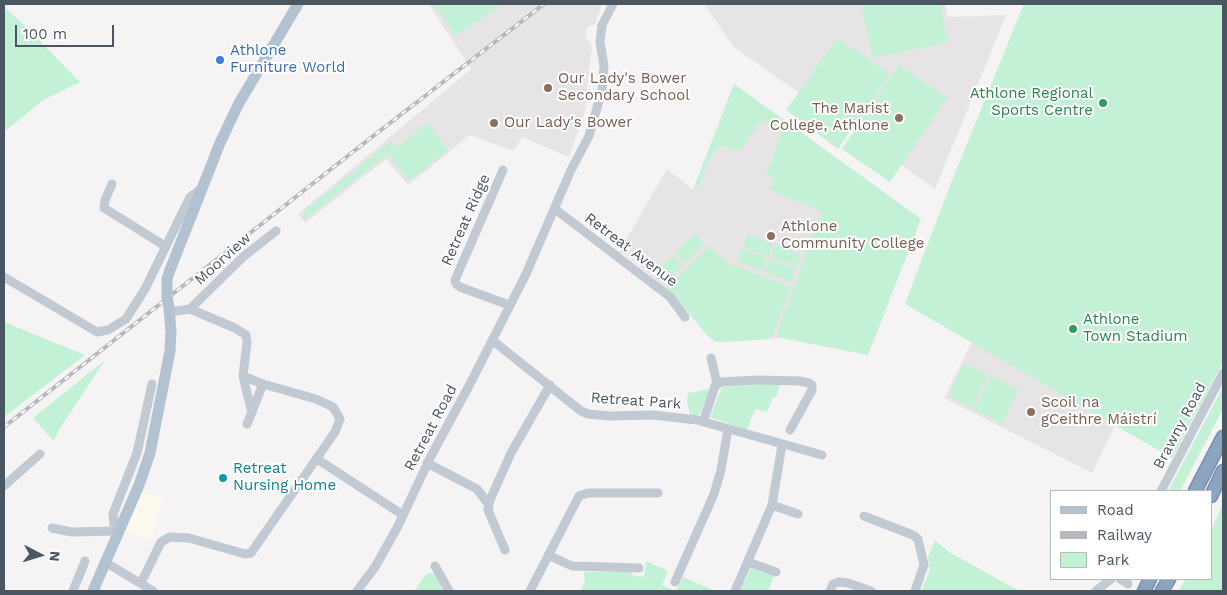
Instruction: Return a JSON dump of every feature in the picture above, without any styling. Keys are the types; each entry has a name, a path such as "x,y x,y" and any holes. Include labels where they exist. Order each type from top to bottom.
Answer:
{"highway":[{"path":"1195,490 1223,437"},
{"path":"1212,494 1223,471"},
{"path":"1162,591 1168,580"}],"main road":[{"path":"93,591 145,471 154,438 170,351 171,331 167,279 220,143 239,103 298,4"}],"street":[{"name":"Retreat Road","path":"357,591 379,561 509,304 528,276 555,209 589,136 602,90 604,66 600,42 602,25 613,4"},
{"name":"Retreat Ridge","path":"503,170 455,280 456,284 460,287 509,304"},
{"path":"112,184 105,200 104,208 165,246"},
{"path":"4,277 98,332 108,330 126,319 145,289 190,197 202,188"},
{"name":"Retreat Avenue","path":"555,209 670,297 685,317"},
{"name":"Moorview","path":"190,309 244,256 276,231"},
{"path":"168,305 190,309 235,328 246,336 243,376 252,413"},
{"name":"Retreat Park","path":"492,340 581,411 588,414 619,416 653,415 702,422 822,455"},
{"path":"702,422 717,383 711,358"},
{"name":"Brawny Road","path":"1162,490 1223,373"},
{"path":"141,583 161,542 170,537 190,538 245,554 251,553 336,432 340,418 333,407 316,399 263,384 243,376"},
{"path":"717,383 799,380 810,384 812,386 811,392 790,430"},
{"path":"119,531 114,524 113,514 137,453 152,384"},
{"path":"247,424 263,384"},
{"path":"505,550 488,510 489,505 493,491 511,453 550,385"},
{"path":"676,582 714,494 728,428"},
{"path":"735,591 772,505 782,445"},
{"path":"4,486 40,454"},
{"path":"317,459 403,515"},
{"path":"427,463 477,490 489,505"},
{"path":"530,591 574,503 582,495 588,493 658,493"},
{"path":"772,505 798,514"},
{"path":"864,516 913,535 918,539 924,565 915,591"},
{"path":"52,528 72,532 119,531"},
{"path":"548,555 572,566 639,568"},
{"path":"73,591 85,562"},
{"path":"105,562 153,591"},
{"path":"748,562 776,572"},
{"path":"435,566 449,591"},
{"path":"1096,591 1110,580"},
{"path":"830,591 834,584 839,582 871,591"}],"shaded area":[{"name":"Our Lady's Bower","path":"429,4 602,4 595,24 588,26 585,36 592,46 585,111 569,157 522,137 514,151 470,135 408,185 386,159 305,223 298,214 471,69"},
{"name":"The Marist College, Athlone","path":"704,4 945,4 948,17 1006,15 935,189 734,47"},
{"name":"Athlone Community College","path":"734,84 921,219 868,355 782,338 714,341 678,300 642,268 626,255 619,252 667,169 693,190"},
{"name":"Scoil na gCeithre Máistrí","path":"972,342 1115,425 1092,473 944,398"},
{"path":"142,493 163,498 150,539 125,530"}],"green space":[{"path":"434,4 504,4 455,36"},
{"path":"861,4 940,4 948,42 873,58"},
{"name":"Athlone Regional Sports Centre","path":"1024,4 1223,4 1223,362 1172,458 905,304 951,183"},
{"path":"4,7 80,82 43,100 4,132"},
{"path":"837,38 890,74 838,149 786,110"},
{"path":"899,65 947,98 890,182 842,149"},
{"path":"734,84 921,219 868,355 782,338 778,335 778,330 822,211 769,190 776,179 766,175 781,133 763,120 758,124 755,132 753,132 741,150 737,149 735,151 727,146 717,148 714,150 698,187 693,190"},
{"path":"427,123 448,150 409,181 388,155"},
{"path":"391,141 396,147 306,219 302,213"},
{"path":"695,234 704,243 685,263 675,253"},
{"path":"748,234 773,244 768,256 743,247"},
{"path":"775,245 801,255 796,267 771,257"},
{"path":"709,246 727,263 791,287 772,335 768,339 714,341 678,300 666,290"},
{"path":"742,249 767,259 763,271 737,261"},
{"path":"673,256 682,265 663,285 654,275"},
{"path":"770,259 795,269 791,282 765,272"},
{"path":"4,322 85,355 4,417"},
{"path":"105,360 59,430 54,441 33,418"},
{"path":"964,363 988,375 972,408 948,396"},
{"path":"991,376 1019,390 1002,424 974,410"},
{"path":"780,383 776,397 773,397 767,412 755,409 747,430 710,417 722,387"},
{"path":"1223,387 1223,409 1181,490 1169,490"},
{"path":"710,389 699,415 697,417 690,416 687,400 688,393"},
{"path":"1223,504 1223,591 1179,591 1185,580 1212,580 1212,528"},
{"path":"935,540 949,552 1019,591 921,591 930,570 928,557"},
{"path":"646,561 668,571 662,585 675,591 581,591 585,580 584,572 631,572 634,576 644,577"},
{"path":"751,568 774,576 768,591 740,591"},
{"path":"431,573 435,575 443,591 414,591 426,574"},
{"path":"683,577 715,591 676,591"}],"railway":[{"path":"4,427 544,4"}],"place":[{"name":"Athlone Furniture World","path":"220,60"},
{"name":"Our Lady's Bower Secondary School","path":"548,88"},
{"name":"Athlone Regional Sports Centre","path":"1103,103"},
{"name":"The Marist College, Athlone","path":"899,118"},
{"name":"Our Lady's Bower","path":"494,123"},
{"name":"Athlone Community College","path":"771,236"},
{"name":"Athlone Town Stadium","path":"1073,329"},
{"name":"Scoil na gCeithre Máistrí","path":"1031,412"},
{"name":"Retreat Nursing Home","path":"223,478"}]}
